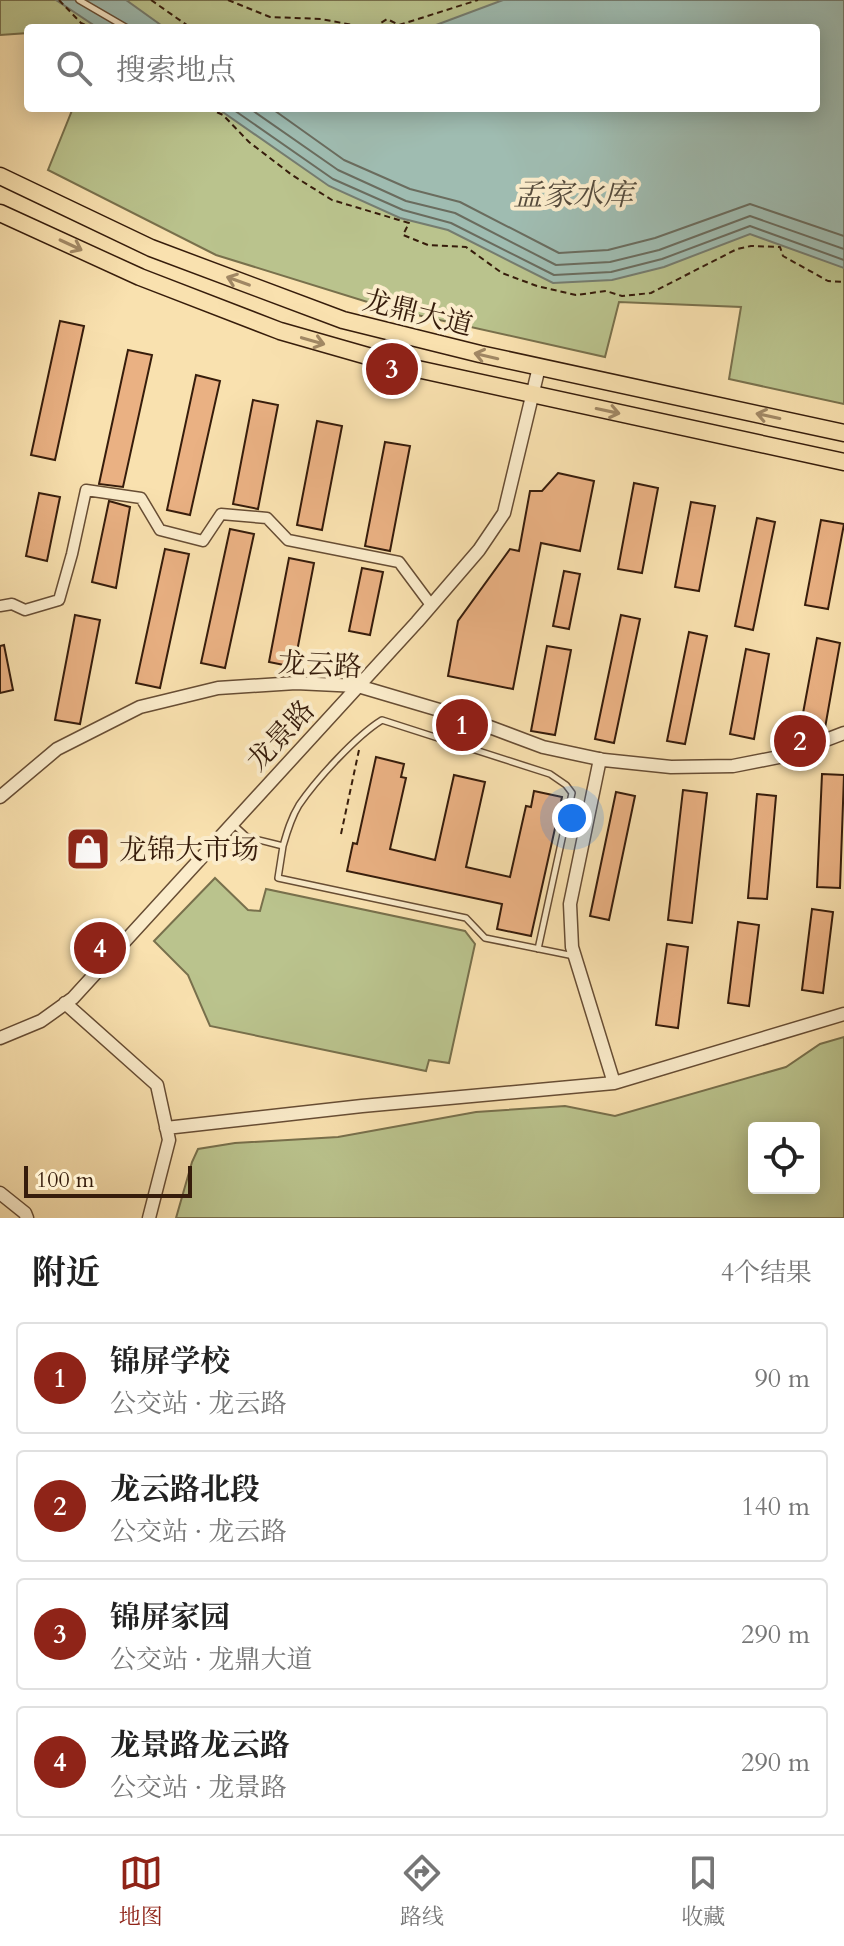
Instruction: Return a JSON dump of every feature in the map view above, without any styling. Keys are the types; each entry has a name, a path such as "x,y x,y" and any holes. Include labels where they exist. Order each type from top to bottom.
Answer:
{"main road":[{"name":"龙鼎大道","path":"1,180 151,248 343,320 539,367 844,433"},
{"name":"龙鼎大道","path":"0,213 140,277 280,331 399,365 844,462"}],"street":[{"name":"龙景路","path":"0,1038 41,1021 65,1003 358,686 479,550 504,513 539,367"},
{"path":"0,606 12,604 25,610 59,600 86,490 141,498 160,530 203,541 221,514 267,518 288,540 399,562 431,605"},
{"name":"龙云路","path":"0,797 57,749 140,707 218,688 296,683 358,686 463,717 543,747 600,759 671,767 733,766 784,756 844,733"},
{"path":"600,759 570,904 575,956 614,1083"},
{"path":"65,1003 157,1085 169,1140 149,1218"},
{"path":"166,1128 614,1083 844,1014"},
{"path":"0,1193 27,1218"}],"lane":[{"path":"79,0 120,24"},
{"path":"538,949 572,793 550,774 382,720 362,737 299,806 283,846 278,878 466,918 485,938 538,949 575,956"},
{"path":"232,823 247,837 283,846"}],"path":[{"path":"59,0 83,24"},
{"path":"151,0 185,24"},
{"path":"228,0 270,17 321,19 349,24"},
{"path":"405,24 478,0"},
{"path":"378,24 387,19 397,24"},
{"path":"217,112 292,175 332,200 409,223 403,235 428,245 466,247 502,273 537,286 576,295 606,291 622,296 651,293 737,249 751,246 780,247 783,256 828,281 844,282"},
{"path":"341,834 362,737"}],"green space":[{"path":"0,0 844,0 844,404 729,379 741,307 619,302 605,357 390,309 216,255 48,170 71,112 820,112 820,24 24,24 24,33 0,35"},
{"path":"215,878 248,910 260,911 266,889 465,931 475,944 449,1063 429,1060 426,1071 210,1026 188,975 154,941"},
{"path":"844,1037 844,1218 176,1218 198,1149 235,1143 338,1137 476,1112 565,1106 615,1116 786,1067 820,1044"}],"water":[{"path":"56,0 126,0 159,24 92,24"},
{"name":"孟家水库","path":"503,0 844,0 844,268 750,234 664,267 612,280 553,283 448,230 400,218 329,186 223,112 820,112 820,24 439,24"}],"building":[{"path":"60,321 84,326 55,460 31,455"},
{"path":"128,350 152,355 123,487 99,484"},
{"path":"196,375 220,381 190,515 167,510"},
{"path":"253,400 278,405 258,509 233,504"},
{"path":"317,421 342,426 322,530 297,525"},
{"path":"385,442 410,446 390,551 365,546"},
{"path":"558,473 594,481 580,551 541,543 513,689 448,676 458,621 510,549 519,551 530,491 542,491"},
{"path":"634,483 658,488 642,573 618,569"},
{"path":"39,493 60,497 47,561 26,556"},
{"path":"109,501 130,507 116,588 92,582"},
{"path":"691,502 715,506 699,591 675,587"},
{"path":"757,518 775,522 753,630 735,626"},
{"path":"821,520 844,524 828,609 805,605"},
{"path":"230,529 254,534 225,668 201,663"},
{"path":"165,549 189,554 160,688 136,683"},
{"path":"289,558 314,563 294,667 269,662"},
{"path":"362,568 383,572 370,635 349,631"},
{"path":"564,571 580,574 569,629 553,626"},
{"path":"75,615 100,620 80,724 55,720"},
{"path":"621,615 640,619 614,743 595,739"},
{"path":"689,632 707,636 685,744 667,741"},
{"path":"817,638 840,643 825,728 801,724"},
{"path":"4,645 13,690 0,693 0,646"},
{"path":"547,646 571,650 555,735 531,731"},
{"path":"746,649 769,654 754,739 730,734"},
{"path":"376,757 404,764 401,777 406,778 390,849 435,860 454,775 485,782 466,867 510,877 526,806 531,807 534,791 562,797 531,936 497,929 502,904 347,871 353,843 357,844"},
{"path":"822,774 844,775 840,888 817,887"},
{"path":"683,790 707,793 692,923 668,920"},
{"path":"616,792 635,796 609,920 590,916"},
{"path":"757,794 776,796 767,899 748,898"},
{"path":"812,909 833,912 823,993 802,990"},
{"path":"738,922 759,925 749,1006 728,1003"},
{"path":"667,944 688,947 678,1028 656,1025"}],"place":[{"name":"锦屏家园","path":"392,369"},
{"name":"锦屏学校","path":"462,725"},
{"name":"龙云路北段","path":"800,741"},
{"name":"龙锦大市场","path":"88,849"},
{"name":"龙景路龙云路","path":"100,948"}]}
